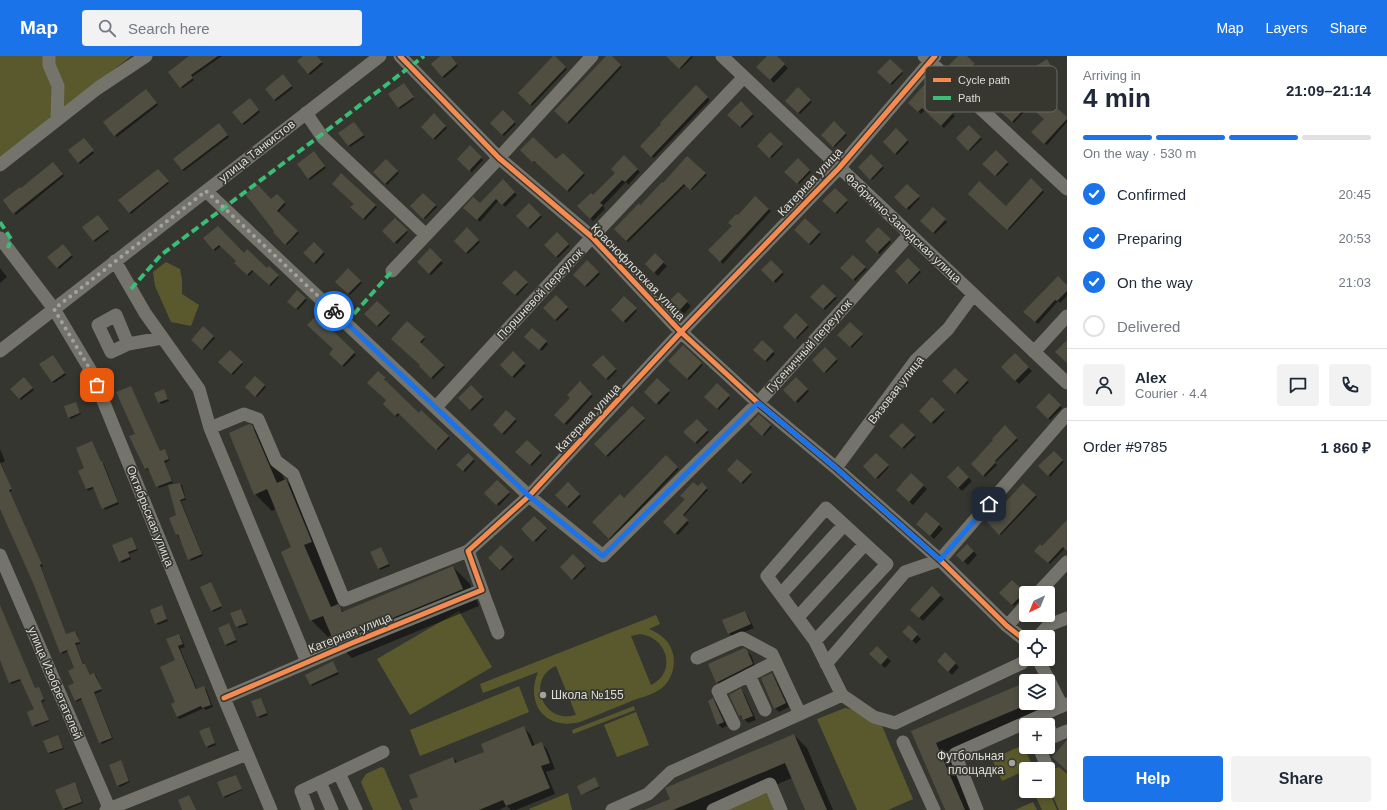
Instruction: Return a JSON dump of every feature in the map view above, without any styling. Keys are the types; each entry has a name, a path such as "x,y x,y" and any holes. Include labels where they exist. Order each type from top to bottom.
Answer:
{"street":[{"path":"49,56 49,64 58,86 57,120"},
{"path":"0,165 98,88 146,56"},
{"name":"улица Танкистов","path":"0,351 380,56"},
{"name":"Краснофлотская улица","path":"400,56 499,158 592,237 681,332 758,403 836,468 940,560 1007,626 1019,635"},
{"path":"392,271 499,158 592,56"},
{"name":"Фабрично-Заводская улица","path":"722,56 743,78 1067,383"},
{"path":"930,58 938,66"},
{"name":"Катерная улица","path":"468,551 529,496 681,332 839,168 930,58"},
{"name":"Поршневой переулок","path":"436,407 592,237 743,78"},
{"path":"986,112 1067,189"},
{"name":"улица Танкистов","path":"306,113 323,138 426,235"},
{"path":"206,191 529,496"},
{"name":"Гусеничный переулок","path":"529,496 603,556 758,403 909,234"},
{"name":"Октябрьская улица","path":"0,238 54,309 91,371 271,810"},
{"path":"115,261 145,313 199,389 210,428 306,662"},
{"name":"Вязовая улица","path":"836,468 915,361 948,329 973,295"},
{"path":"1034,352 1067,316"},
{"path":"128,344 162,338"},
{"path":"210,428 244,414 258,419 276,461 293,474 344,600 468,551 498,633"},
{"path":"826,664 905,572 940,560 1067,414"},
{"path":"816,641 887,564 826,508 767,576 816,641 842,695 874,717 895,723 1019,664"},
{"path":"781,594 844,525"},
{"path":"798,617 865,544"},
{"name":"улица Изобретателей","path":"0,555 108,810"},
{"path":"1045,586 1067,562"},
{"name":"Катерная улица","path":"224,698 306,662 482,590"},
{"path":"1007,626 1019,613"},
{"path":"1044,630 1049,625 1067,618"},
{"path":"697,658 742,638 772,654 800,714"},
{"path":"734,724 718,691 775,662"},
{"path":"1037,718 1064,705 1042,666"},
{"path":"749,675 765,710"},
{"path":"612,810 648,794 671,772 842,695"},
{"path":"1044,714 1053,737 1067,731"},
{"path":"977,810 955,754 1019,727"},
{"path":"903,742 934,810"},
{"path":"308,810 301,791 383,752"},
{"path":"108,810 247,754"},
{"path":"338,773 356,810"},
{"path":"320,782 332,810"},
{"path":"714,810 770,784 782,810"}],"shaded area":[{"path":"0,56 131,56 0,160"},
{"path":"166,262 180,269 182,294 199,305 191,326 171,322 155,286 153,272"},
{"path":"459,611 492,667 410,715 377,659"},
{"path":"656,615 660,624 649,629 661,636 670,645 674,659 672,673 665,685 659,690 580,722 568,724 557,722 548,718 541,712 536,704 534,694 538,672 483,693 480,684","holes":["640,634 650,637 657,642 663,648 666,656 664,672 659,679 651,685 631,636","556,666 576,715 564,716 554,713 547,707 542,699 540,689 542,680 547,672"]},
{"path":"519,686 529,712 420,756 410,730"},
{"path":"634,706 635,710 573,734 572,730"},
{"path":"845,708 877,714 913,799 888,810 857,810 817,719"},
{"path":"636,712 649,745 617,757 604,725"},
{"name":"Футбольная площадка","path":"1019,747 1019,754 1027,754 1031,762 1019,762 1019,773 1002,781 992,759"},
{"path":"381,767 384,768 402,810 373,810 361,782 366,774"},
{"path":"1059,767 1067,774 1067,810 1059,810 1054,798 1055,798 1055,768"},
{"path":"768,790 777,810 722,810"},
{"path":"568,793 572,810 529,809"},
{"path":"1036,798 1052,798 1057,810 1042,810"},
{"path":"1033,802 1037,810 1015,810"}],"building":[{"path":"189,56 218,56 191,75 193,78 180,88 168,72"},
{"path":"303,56 317,56 322,62 308,74 297,61"},
{"path":"440,56 451,56 457,64 442,77 431,64"},
{"path":"553,56 555,56 566,67 530,105 518,93"},
{"path":"606,56 612,56 621,65 567,123 554,111"},
{"path":"666,56 691,56 679,69"},
{"path":"767,56 777,56 785,64 770,80 756,67"},
{"path":"958,56 967,56 975,64 973,66 949,65"},
{"path":"890,59 903,71 890,84 877,72"},
{"path":"1047,59 1051,66 1036,66"},
{"path":"283,74 292,86 274,100 265,89"},
{"path":"404,83 414,97 398,108 388,94"},
{"path":"925,84 925,111 922,108 918,112 908,103"},
{"path":"696,85 708,97 651,157 640,146"},
{"path":"798,87 811,100 798,113 785,101"},
{"path":"146,89 157,103 114,136 103,122"},
{"path":"250,98 259,110 242,124 232,112"},
{"path":"741,101 753,114 740,127 727,115"},
{"path":"1057,108 1067,117 1067,119 1044,144 1031,132 1044,119 1036,112 1057,112"},
{"path":"503,110 515,122 502,135 490,123"},
{"path":"926,112 952,112 953,113 941,126"},
{"path":"1001,112 1021,112 1012,122"},
{"path":"434,113 446,126 433,139 421,127"},
{"path":"834,121 846,133 833,147 821,135"},
{"path":"354,122 364,135 348,146 338,133"},
{"path":"219,123 228,135 182,170 173,159"},
{"path":"969,125 981,137 968,151 956,138"},
{"path":"896,128 908,140 895,154 883,142"},
{"path":"770,132 783,144 769,158 757,146"},
{"path":"533,137 556,159 563,153 584,173 567,191 520,150"},
{"path":"84,138 94,150 78,163 68,150"},
{"path":"470,145 482,157 469,171 457,159"},
{"path":"996,150 1008,162 995,176 982,164"},
{"path":"314,151 325,166 308,179 297,164"},
{"path":"871,154 883,166 870,180 858,167"},
{"path":"624,155 638,169 625,182 622,180 600,203 603,205 590,219 577,206 591,193 593,195 615,173 611,169"},
{"path":"687,156 706,173 690,190 684,184 626,241 614,229 639,203 640,205 662,182 663,183"},
{"path":"798,158 810,170 797,184 784,172"},
{"path":"386,159 398,171 385,184 373,172"},
{"path":"53,162 63,174 13,214 3,200 20,187 21,188"},
{"path":"158,169 169,181 129,213 118,200"},
{"path":"341,173 376,205 363,219 350,207 354,204 332,184"},
{"path":"1031,178 1043,190 1007,230 968,194 979,181 1006,206"},
{"path":"503,179 515,192 502,205 496,199 477,220 463,208 473,197 480,203"},
{"path":"907,184 920,196 906,209 894,197"},
{"path":"258,185 271,199 277,194 285,202 277,211 298,231 285,245 273,232 274,231 245,194"},
{"path":"835,188 848,200 835,213 822,201"},
{"path":"423,193 436,205 423,219 410,206"},
{"path":"755,196 769,209 720,262 708,250 732,226 728,223 736,214 738,215"},
{"path":"529,203 541,215 528,228 516,216"},
{"path":"933,207 946,219 933,233 920,221"},
{"path":"98,215 109,229 93,241 82,227"},
{"path":"395,218 408,230 394,243 382,231"},
{"path":"805,218 820,232 809,244 794,230"},
{"path":"218,226 244,253 247,249 267,268 269,266 279,275 269,285 252,270 247,275 234,263 236,261 219,245 213,250 203,238"},
{"path":"467,227 479,240 466,253 454,241"},
{"path":"878,227 891,239 877,253 865,241"},
{"path":"557,232 569,244 556,257 544,245"},
{"path":"314,242 324,252 314,263 303,253"},
{"path":"63,244 72,255 57,268 47,257"},
{"path":"430,248 442,260 429,274 417,262"},
{"path":"655,253 664,262 654,273 645,264"},
{"path":"853,255 866,267 853,280 840,268"},
{"path":"908,258 920,270 907,284 895,271"},
{"path":"587,260 599,272 585,286 573,275"},
{"path":"771,260 783,272 773,282 761,270"},
{"path":"348,268 361,281 348,294 335,282"},
{"path":"515,270 528,282 515,295 502,283"},
{"path":"1058,276 1067,285 1067,291 1057,301 1055,300 1035,322 1023,312"},
{"path":"823,284 836,296 823,309 810,297"},
{"path":"297,290 306,298 296,309 287,302"},
{"path":"678,292 688,301 679,311 669,301"},
{"path":"556,295 568,307 555,320 543,308"},
{"path":"624,296 637,308 623,322 611,310"},
{"path":"377,301 390,313 377,326 364,314"},
{"path":"796,313 808,325 795,339 783,327"},
{"path":"318,314 355,352 342,366 329,354 333,349 307,325"},
{"path":"407,321 425,337 420,342 444,365 431,378 419,366 420,365 391,339"},
{"path":"850,322 863,334 850,347 837,335"},
{"path":"203,326 214,336 202,350 191,340"},
{"path":"532,328 547,341 539,350 524,337"},
{"path":"762,340 774,351 765,361 753,350"},
{"path":"1067,340 1067,363 1055,352"},
{"path":"683,345 702,363 687,379 668,361"},
{"path":"825,347 837,359 824,373 812,360"},
{"path":"230,350 243,362 231,374 218,362"},
{"path":"513,351 525,363 512,377 500,365"},
{"path":"1015,353 1029,367 1015,381 1001,367"},
{"path":"53,355 65,373 52,382 39,364"},
{"path":"603,355 616,369 606,379 592,365"},
{"path":"955,368 968,380 955,394 942,381"},
{"path":"378,371 386,378 384,379 419,413 421,410 449,436 436,450 398,413 395,416 383,404 386,400 367,383"},
{"path":"255,376 265,385 255,397 245,387"},
{"path":"24,377 33,388 19,399 10,389"},
{"path":"796,377 808,389 795,402 783,390"},
{"path":"657,378 670,390 656,404 644,392"},
{"path":"580,381 592,394 564,424 554,415 570,398 567,395"},
{"path":"717,383 730,395 717,409 704,397"},
{"path":"471,385 483,397 470,410 458,398"},
{"path":"131,386 160,451 165,449 169,459 164,461 172,481 156,487 148,468 145,469 129,436 135,434 116,392"},
{"path":"164,389 168,399 158,403 154,393"},
{"path":"1049,393 1061,405 1048,419 1036,407"},
{"path":"932,397 945,410 931,423 919,411"},
{"path":"76,402 80,413 68,418 64,406"},
{"path":"632,406 645,418 606,456 594,444"},
{"path":"506,410 516,419 502,434 493,425"},
{"path":"759,414 771,425 762,436 749,424"},
{"path":"697,419 708,430 695,443 683,432"},
{"path":"902,423 915,435 902,448 889,436"},
{"path":"249,424 252,425 277,483 286,479 312,542 304,545 331,607 338,604 342,612 453,566 463,589 334,642 323,616 310,621 281,552 291,547 267,489 254,495 229,433"},
{"path":"1005,425 1017,438 983,476 971,464"},
{"path":"527,440 541,453 530,465 515,452"},
{"path":"92,441 101,462 102,461 118,502 102,509 93,487 86,489 78,471 84,468 76,448"},
{"path":"1054,451 1063,460 1048,476 1038,466"},
{"path":"468,453 474,459 463,471 456,465"},
{"path":"876,453 889,465 875,479 863,466"},
{"path":"666,455 678,467 609,539 592,522 620,494 624,498"},
{"path":"737,459 752,472 741,483 727,470"},
{"path":"0,462 12,489 9,490 42,564 40,565 66,634 75,631 80,642 75,643 83,664 85,664 90,675 94,673 102,689 94,692 112,738 99,743 81,698 75,701 68,686 74,683 68,671 74,668 67,650 60,653 34,585 0,509"},
{"path":"958,466 969,477 958,488 947,477"},
{"path":"911,473 924,485 909,502 896,490"},
{"path":"497,480 510,492 496,505 484,493"},
{"path":"568,482 580,494 567,507 555,495"},
{"path":"693,482 698,486 702,482 707,488 683,515 688,520 675,534 663,522 685,499 680,496"},
{"path":"180,483 185,498 180,500 202,554 188,560 178,534 176,535 169,518 176,515 168,485"},
{"path":"1023,483 1036,495 999,535 987,522"},
{"path":"926,512 940,524 930,536 916,524"},
{"path":"534,516 547,528 533,542 521,529"},
{"path":"1067,520 1067,551 1063,547 1048,563 1034,551 1040,544 1042,546"},
{"path":"132,537 137,549 128,552 130,557 119,562 112,545"},
{"path":"967,544 974,551 963,562 956,555"},
{"path":"501,545 513,557 500,570 488,558"},
{"path":"381,547 389,564 378,569 370,552"},
{"path":"573,554 585,566 572,580 560,567"},
{"path":"1012,580 1019,586 1019,598 1012,605 999,593"},
{"path":"211,582 222,606 211,611 200,587"},
{"path":"932,586 941,595 919,618 910,610"},
{"path":"0,605 35,688 39,687 44,699 41,701 49,720 32,726 27,712 34,709 20,679 9,683 0,660"},
{"path":"162,605 167,619 155,624 150,610"},
{"path":"241,609 247,623 236,627 230,613"},
{"path":"745,611 751,624 728,634 722,620"},
{"path":"229,623 236,640 225,645 218,628"},
{"path":"909,625 918,634 912,641 902,632"},
{"path":"179,634 183,644 178,646 196,689 204,686 211,705 202,708 201,706 177,717 171,704 175,702 160,667 175,660 166,639"},
{"path":"877,646 888,657 881,665 869,654"},
{"path":"744,648 747,650 753,664 716,683 708,664"},
{"path":"945,652 956,663 948,672 937,661"},
{"path":"333,661 338,672 310,685 305,675"},
{"path":"772,673 786,703 774,709 761,678"},
{"path":"1019,685 1019,708 936,743 965,810 945,810 911,731"},
{"path":"741,688 753,716 743,720 741,715 739,716 729,695"},
{"path":"261,698 267,713 257,717 251,701"},
{"path":"713,698 724,722 717,725 708,701"},
{"path":"524,726 532,746 542,742 550,763 541,766 550,788 506,806 503,800 479,810 413,810 409,800 418,797 409,775 453,757 455,763 484,752 481,744"},
{"path":"209,727 215,743 206,747 199,731"},
{"path":"794,734 827,810 805,810 785,763 673,810 644,810 670,799 665,788"},
{"path":"58,735 63,748 48,753 43,741"},
{"path":"1067,740 1067,771 1052,757"},
{"path":"121,760 129,781 117,786 109,765"},
{"path":"236,775 242,789 223,797 217,782"},
{"path":"595,777 599,786 581,795 577,786"},
{"path":"75,782 82,802 63,809 55,790"},
{"path":"189,795 196,810 182,810 178,800"}],"marked path":[{"path":"131,289 161,255 424,56"},
{"path":"0,222 11,239 8,248"},
{"path":"346,323 392,271"}],"cycle path":[{"path":"400,56 499,158 592,237 681,332 758,403 836,468 940,560 1007,626 1019,635"},
{"path":"926,66 935,56"},
{"path":"224,698 352,643 482,590 468,551 529,496 681,332 839,168 925,68"}],"way so far":[{"path":"97,385 91,371 54,309 206,191 334,311"}],"place":[{"name":"Школа №155","path":"543,695"},
{"name":"Футбольная площадка","path":"1012,763"}],"route":[{"path":"334,311 529,496 603,556 758,403 836,468 940,560 989,504"}]}
